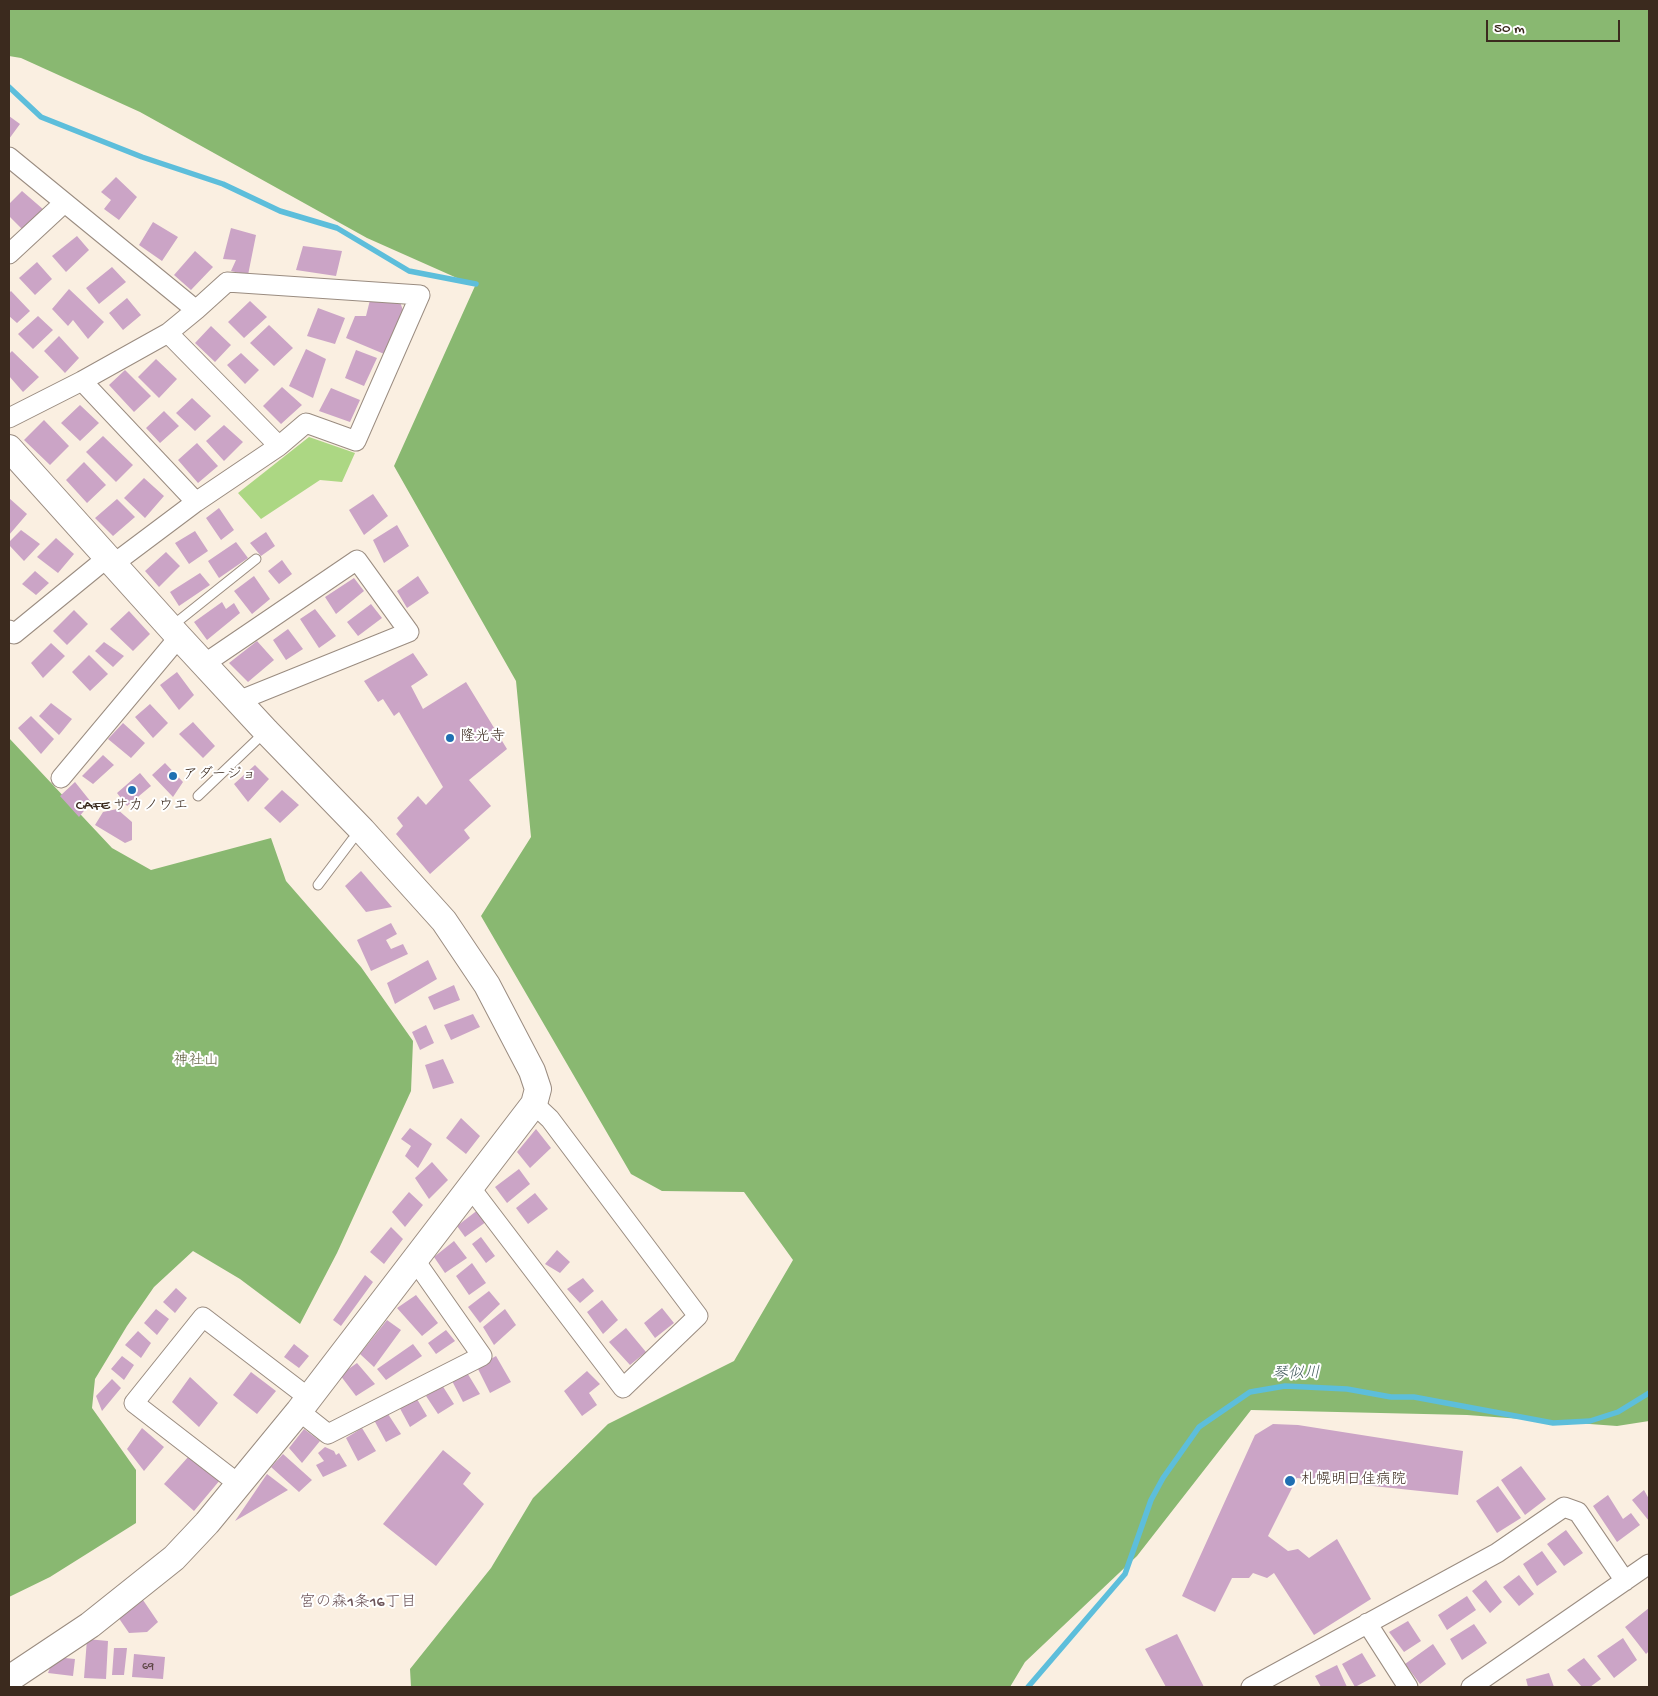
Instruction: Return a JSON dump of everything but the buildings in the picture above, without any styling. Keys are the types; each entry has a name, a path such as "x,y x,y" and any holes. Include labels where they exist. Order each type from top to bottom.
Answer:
{"street":[{"path":"9,157 196,310"},
{"path":"9,254 64,203"},
{"path":"9,418 82,381 168,333 227,282 420,295 356,441 306,423 279,446 110,561 14,634 9,630"},
{"path":"168,333 279,446"},
{"path":"82,381 196,502"},
{"path":"9,1679 90,1625 174,1558 208,1523 304,1404 534,1104 538,1089 532,1071 487,985 444,921 362,830 266,731 110,561 12,460"},
{"path":"204,664 357,560 409,632 238,701"},
{"path":"61,778 174,632"},
{"path":"470,1186 623,1388 698,1316 550,1119 534,1104"},
{"path":"240,1485 134,1403 203,1317 304,1404 328,1434 482,1356 414,1259"},
{"path":"1251,1687 1497,1553 1564,1507 1578,1512 1625,1581"},
{"path":"1471,1687 1649,1564"},
{"path":"1368,1623 1408,1687"}],"lane":[{"path":"174,632 256,560"},
{"path":"198,796 266,731"},
{"path":"318,885 352,840 362,830"}],"green space":[{"path":"9,9 1649,9 1649,1421 1617,1426 1467,1415 1251,1410 1137,1556 1025,1662 1010,1687 411,1687 410,1669 491,1568 533,1498 608,1424 734,1361 793,1260 744,1192 662,1191 631,1174 481,916 531,837 516,681 394,466 475,286 367,238 140,112 21,58 9,56"},
{"path":"309,437 355,453 342,482 320,480 261,519 238,493"},
{"name":"神社山","path":"9,738 112,848 151,870 271,838 286,881 361,967 413,1041 411,1091 337,1253 300,1324 240,1279 193,1251 154,1287 127,1326 95,1379 92,1408 136,1470 136,1523 50,1577 9,1597"}],"waterway":[{"path":"9,87 41,117 142,157 223,184 280,211 337,228 409,271 476,284"},
{"name":"琴似川","path":"1028,1687 1125,1574 1151,1500 1163,1478 1199,1427 1250,1392 1285,1386 1347,1389 1391,1397 1414,1397 1553,1423 1590,1421 1618,1412 1649,1393"}],"place":[{"name":"隆光寺","path":"450,738"},
{"name":"アダージョ","path":"173,776"},
{"name":"CAFE サカノウエ","path":"132,790"},
{"name":"札幌明日佳病院","path":"1290,1481"}],"district":[{"name":"宮の森1条16丁目","path":"358,1604"}]}
